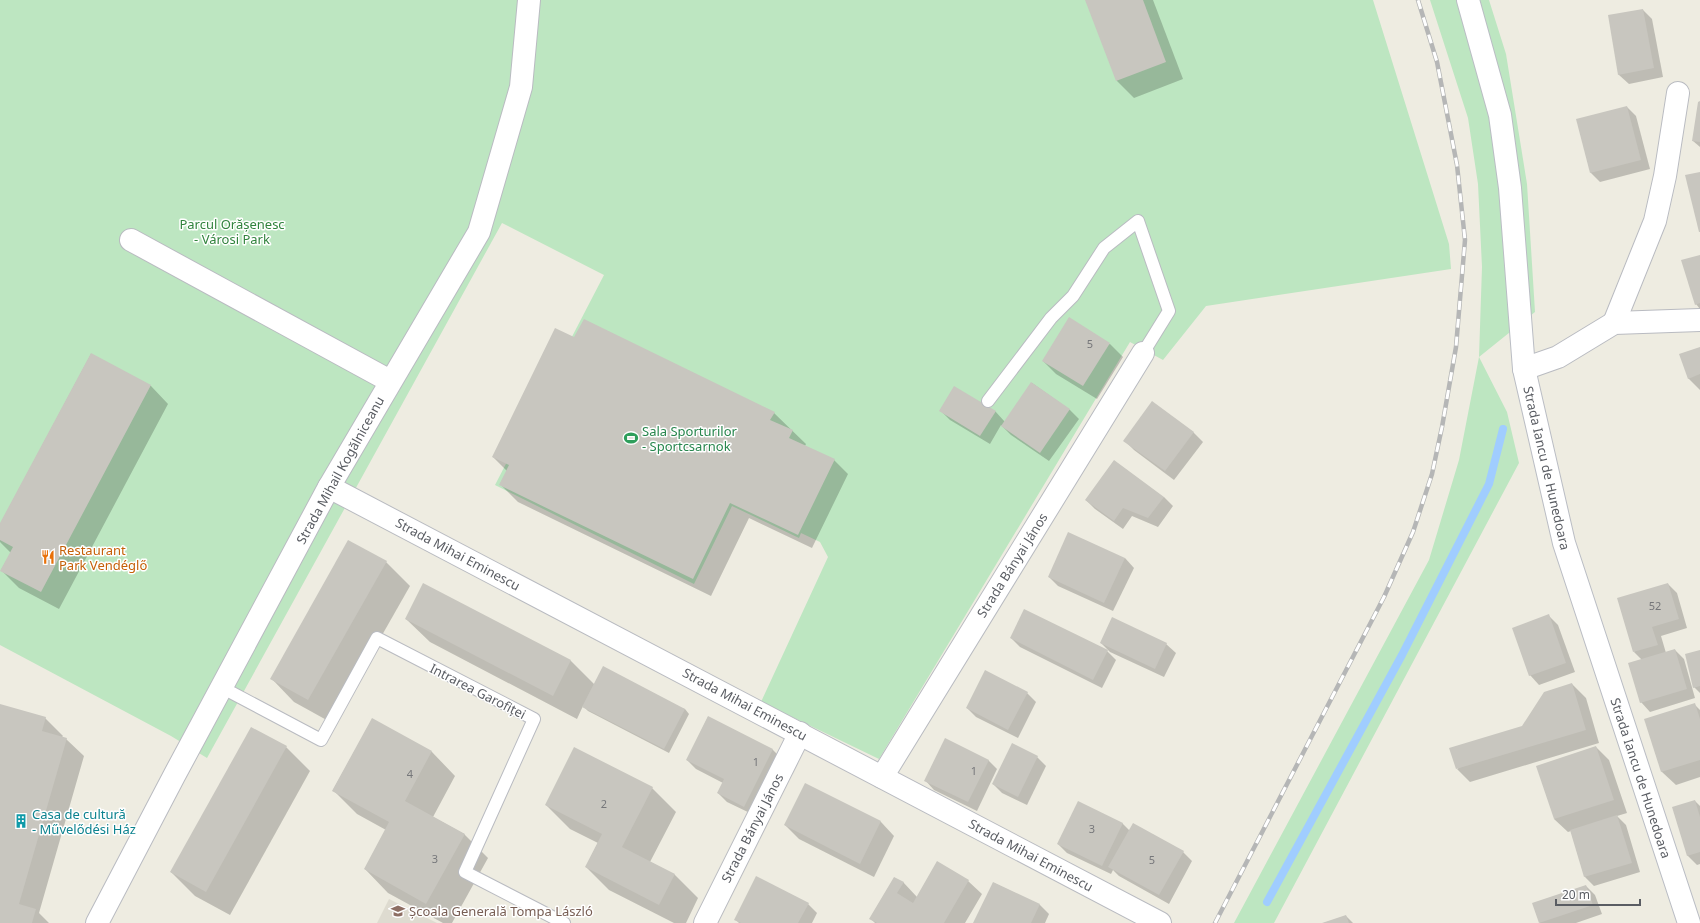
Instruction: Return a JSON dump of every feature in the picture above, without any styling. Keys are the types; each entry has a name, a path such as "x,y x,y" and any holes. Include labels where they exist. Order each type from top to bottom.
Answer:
{"street":[{"name":"Strada Mihail Kogălniceanu","path":"97,923 329,487 479,232 521,87 529,0"},
{"name":"Strada Iancu de Hunedoara","path":"1468,0 1500,115 1510,188 1524,369 1564,543 1689,923"},
{"path":"1614,323 1654,221 1665,176 1678,93"},
{"path":"131,240 390,382"},
{"path":"1524,369 1558,357 1614,323 1700,320"},
{"name":"Strada Bányai János","path":"882,777 1143,353"},
{"name":"Strada Mihai Eminescu","path":"329,487 1160,923"},
{"name":"Strada Bányai János","path":"705,923 800,733"}],"lane":[{"path":"988,401 1051,318 1073,296 1104,248 1138,221 1169,311 1143,353"},
{"name":"Intrarea Garofiței","path":"222,687 321,740 377,638 534,720 465,872 564,923"}],"shaded area":[{"name":"Școala Generală Tompa László","path":"389,899 437,923 377,923"}],"green space":[{"name":"Parcul Orășenesc - Városi Park","path":"0,0 1373,0 1449,244 1451,269 1206,306 1163,360 1130,342 879,759 761,702 828,557 820,542 801,533 799,538 732,506 694,584 495,485 604,275 502,223 207,758 171,736 0,645"},
{"path":"1430,0 1489,0 1506,54 1527,184 1535,312 1479,357 1482,267 1478,184 1468,118"},
{"path":"1479,357 1507,412 1519,463 1274,923 1234,923 1429,560 1459,460"}],"building":[{"path":"1085,0 1143,0 1166,62 1116,81"},
{"path":"1643,9 1654,68 1618,75 1608,15"},
{"path":"1700,101 1700,142 1692,141 1698,102"},
{"path":"1627,106 1641,160 1590,173 1576,119"},
{"path":"1700,172 1700,232 1699,232 1685,175"},
{"path":"1700,255 1700,303 1695,305 1681,260"},
{"path":"1069,317 1110,343 1083,386 1042,361"},
{"name":"Sala Sporturilor - Sportcsarnok","path":"584,319 775,412 770,420 793,430 789,438 835,459 798,535 730,503 693,579 499,485 509,465 492,457 555,328 574,337"},
{"path":"1700,347 1700,374 1688,379 1679,354"},
{"path":"91,353 151,385 41,592 0,571 13,547 0,540 0,523"},
{"path":"1031,382 1070,409 1040,453 1001,426"},
{"path":"954,386 996,411 980,436 939,411"},
{"path":"1152,401 1194,432 1165,471 1123,441"},
{"path":"1114,460 1164,497 1148,518 1123,508 1114,521 1085,500"},
{"path":"1068,532 1125,558 1104,603 1048,577"},
{"path":"348,540 387,561 308,700 270,679"},
{"path":"423,583 571,660 553,696 405,619"},
{"path":"1668,583 1679,619 1652,627 1658,645 1633,652 1617,598"},
{"path":"1024,609 1108,650 1093,680 1010,638"},
{"path":"1549,614 1566,663 1529,676 1512,628"},
{"path":"1112,617 1167,643 1155,669 1100,643"},
{"path":"1675,649 1687,689 1640,703 1628,663"},
{"path":"1700,650 1700,686 1693,688 1685,654"},
{"path":"603,666 685,709 664,749 582,707"},
{"path":"985,670 1028,692 1008,730 966,708"},
{"path":"1572,683 1586,730 1456,769 1449,748 1522,726 1544,692"},
{"path":"1695,703 1700,719 1700,760 1661,772 1644,719"},
{"name":"Casa de cultură - Művelődési Ház","path":"0,704 46,717 42,731 67,738 19,904 36,909 32,923 0,923"},
{"path":"708,716 773,749 744,807 717,793 724,779 686,760"},
{"path":"372,718 432,751 405,801 465,834 426,904 364,869 389,822 332,791"},
{"path":"251,727 287,746 206,892 170,872"},
{"path":"945,738 989,760 968,802 924,781"},
{"path":"1012,743 1038,756 1018,797 992,784"},
{"path":"1596,746 1614,800 1554,819 1536,766"},
{"path":"574,747 653,787 622,847 675,874 659,905 585,867 602,834 545,805"},
{"path":"805,783 881,821 860,864 784,825"},
{"path":"1695,800 1700,817 1700,852 1687,856 1672,807"},
{"path":"1078,801 1123,823 1102,866 1057,844"},
{"path":"1617,815 1632,863 1584,877 1570,830"},
{"path":"1133,823 1184,851 1159,895 1108,867"},
{"path":"937,861 969,880 944,923 877,923 869,919 894,877 904,882 897,893 913,903"},
{"path":"756,876 809,903 798,923 741,923 734,920"},
{"path":"993,882 1040,904 1031,923 973,923"},
{"path":"1586,885 1593,905 1539,923 1532,903"},
{"path":"1346,915 1349,923 1322,923"}],"waterway":[{"path":"1267,902 1402,655 1489,484 1503,429"}],"railway":[{"path":"1215,923 1384,597 1413,532 1432,474 1456,347 1465,240 1457,165 1437,62 1418,0"}],"place":[{"name":"Sala Sporturilor - Sportcsarnok","path":"631,438"},
{"name":"Restaurant Park Vendéglő","path":"48,557"},
{"name":"Casa de cultură - Művelődési Ház","path":"21,821"},
{"name":"Școala Generală Tompa László","path":"398,911"}]}
